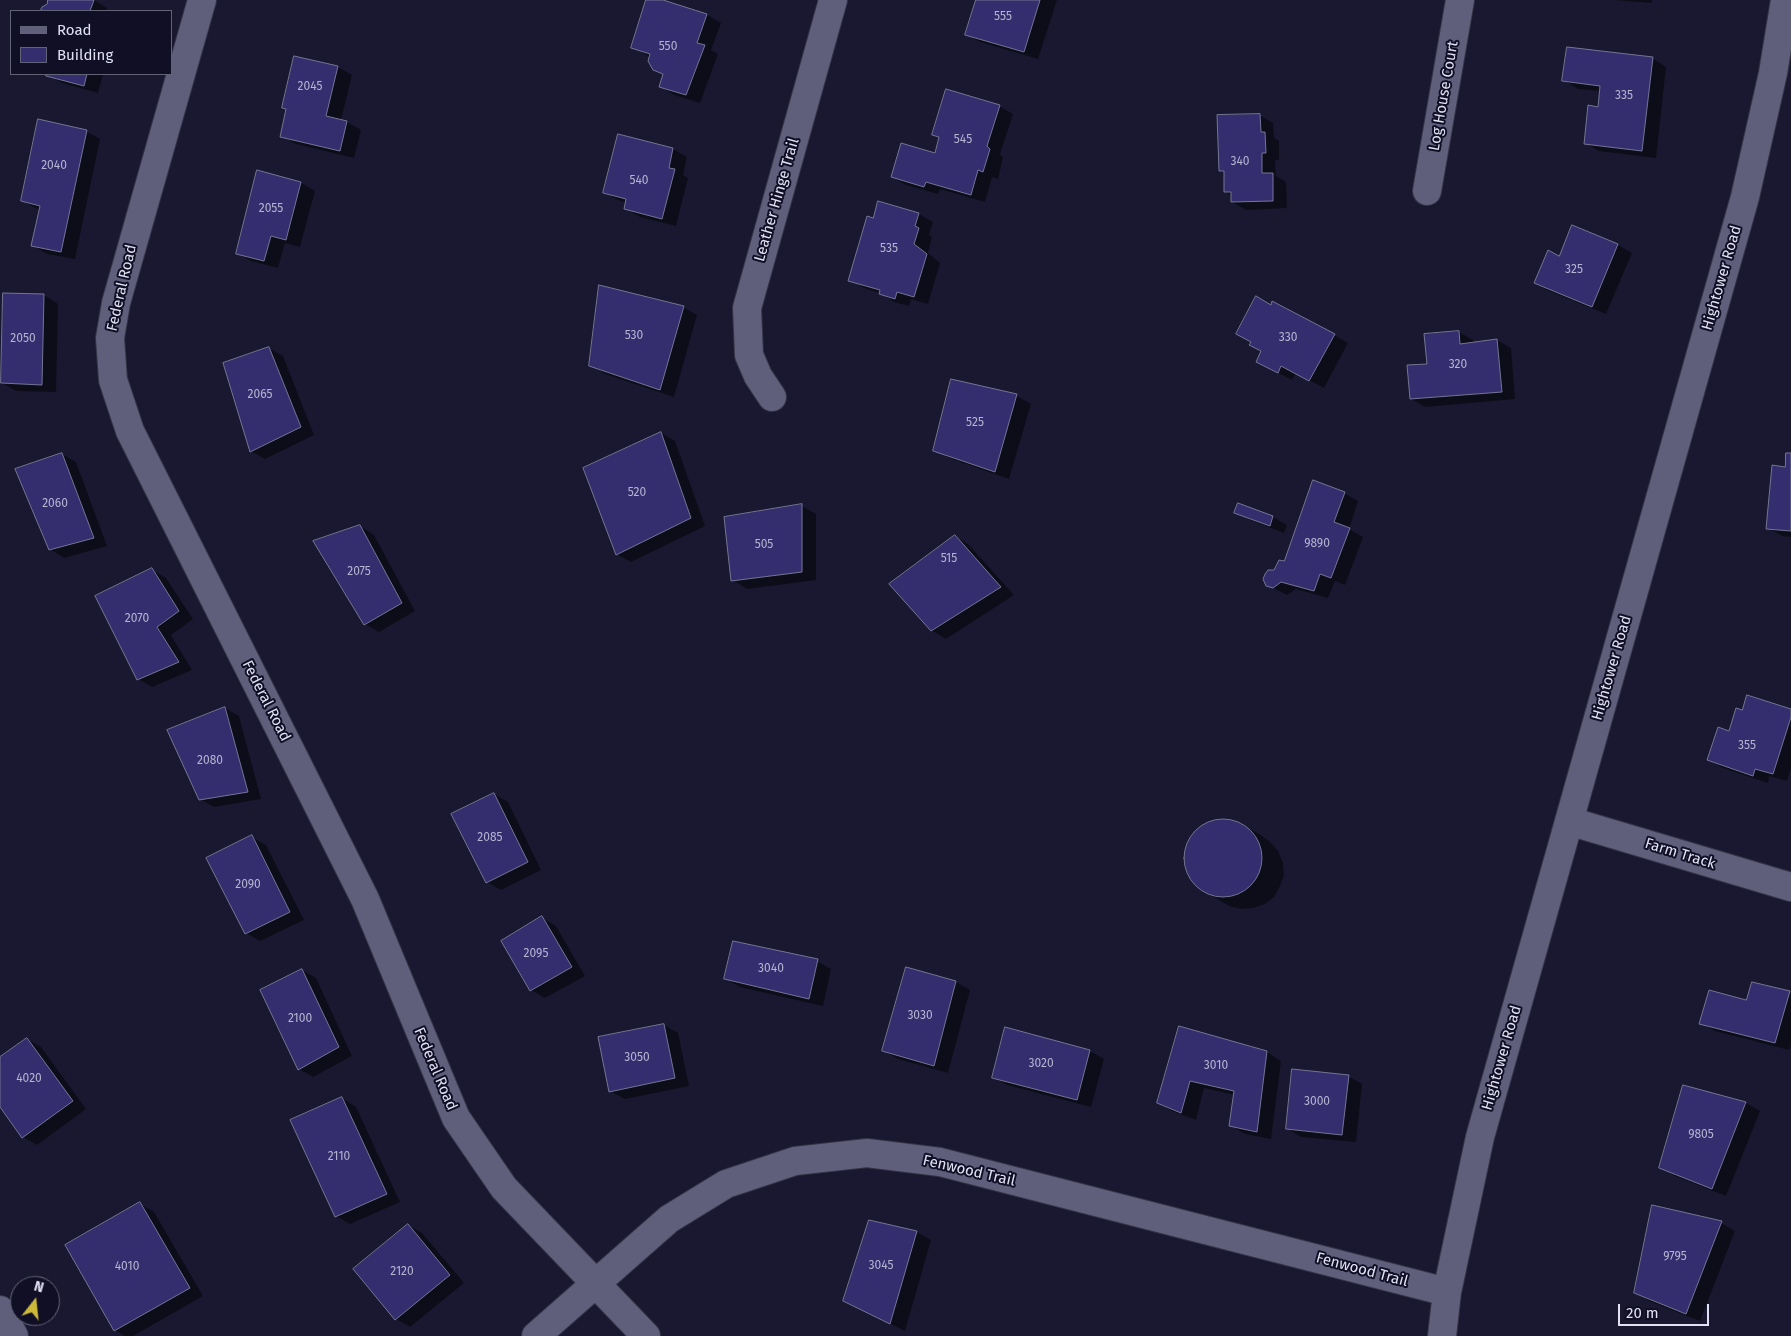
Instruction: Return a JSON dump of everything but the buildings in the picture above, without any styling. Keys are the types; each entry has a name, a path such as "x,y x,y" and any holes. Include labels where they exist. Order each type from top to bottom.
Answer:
{"street":[{"name":"Federal Road","path":"202,0 116,303 110,338 113,380 130,431 365,899 456,1118 504,1188 646,1336"},
{"name":"Leather Hinge Trail","path":"772,397 758,376 749,354 747,308 833,0"},
{"name":"Log House Court","path":"1427,191 1460,0"},
{"name":"Hightower Road","path":"1442,1336 1447,1292 1480,1136 1745,197 1773,73 1785,0"},
{"name":"Farm Track","path":"1569,821 1791,888"},
{"name":"Fenwood Trail","path":"536,1336 669,1219 726,1184 795,1161 867,1153 940,1162 1447,1292"},
{"path":"0,1310 14,1336"}]}
